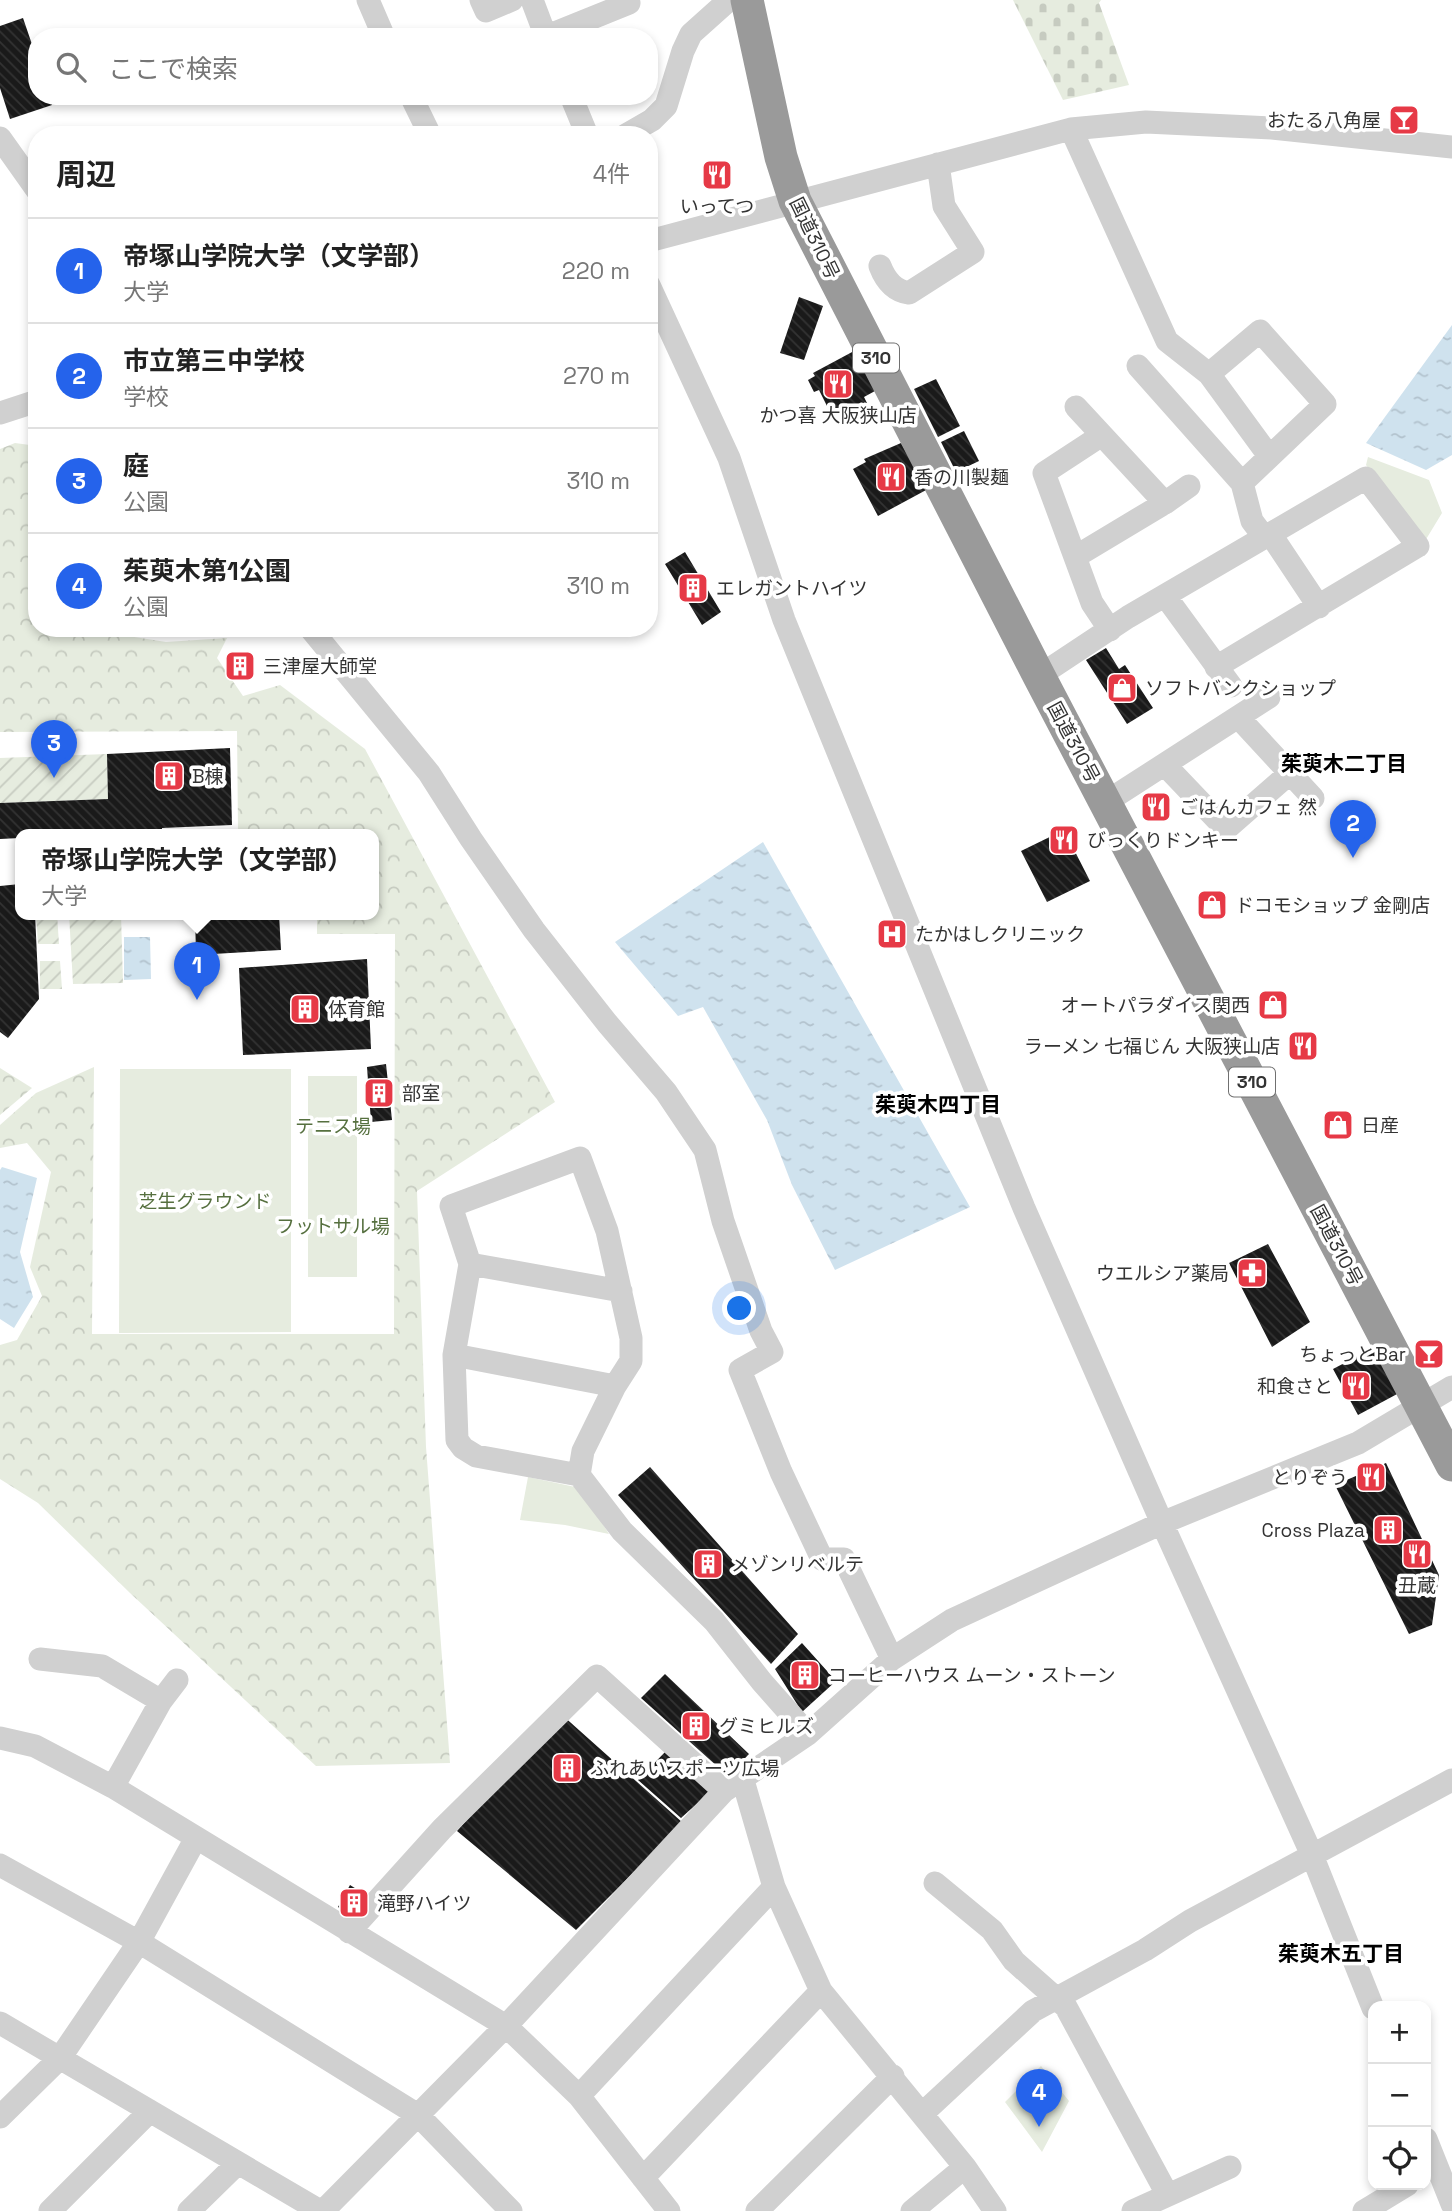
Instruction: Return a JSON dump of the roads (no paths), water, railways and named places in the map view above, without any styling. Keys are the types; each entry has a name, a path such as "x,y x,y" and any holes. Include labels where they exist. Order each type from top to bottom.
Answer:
{"highway":[{"name":"国道310号","path":"747,0 781,157 795,201 1039,676 1452,1465"}],"street":[{"path":"368,0 380,28"},
{"path":"481,0 486,11 512,0"},
{"path":"532,0 543,28"},
{"path":"642,126 666,106 691,34 729,0"},
{"path":"568,28 629,3"},
{"path":"415,105 425,126"},
{"path":"575,105 583,126"},
{"path":"658,239 1071,129 1146,122 1272,128 1452,147"},
{"path":"1071,129 1167,341 1209,374 1269,456"},
{"path":"0,138 28,177"},
{"path":"880,266 884,276 898,291 909,293 973,252 944,206 938,164"},
{"path":"658,304 729,458 789,632 1024,1208 1312,1855 1370,2001"},
{"path":"1209,374 1260,331 1325,404 1242,483"},
{"path":"1138,366 1242,483 1252,521 1268,537 1319,607"},
{"path":"0,413 28,404"},
{"path":"1076,407 1165,503"},
{"path":"1102,435 1036,479 1075,557 1092,603 1110,629"},
{"path":"1039,676 1110,629 1366,478 1418,546 1216,667"},
{"path":"1075,557 1165,503 1189,485"},
{"path":"1166,597 1231,686"},
{"path":"317,637 429,773 534,930 607,1023 666,1092 705,1150 723,1222 761,1331 772,1352 740,1370 785,1482 822,1559 844,1559 892,1659"},
{"path":"1106,803 1269,697"},
{"path":"1238,717 1313,798"},
{"path":"1164,765 1226,829 1290,773"},
{"path":"579,1475 583,1451 631,1360 631,1338 607,1231 580,1158 451,1206 470,1264 454,1355 457,1440 463,1448 476,1456 579,1475 622,1531 714,1622 808,1734"},
{"path":"470,1264 621,1292"},
{"path":"454,1355 615,1386"},
{"path":"0,2023 321,2211 506,2026 733,1784 808,1734 892,1659 952,1620 1162,1523 1358,1443 1452,1387"},
{"path":"40,1659 102,1666 161,1701"},
{"path":"349,1932 442,1829 597,1676 733,1784 774,1887 821,1991 923,2113 995,2211"},
{"path":"113,1787 161,1701 177,1680"},
{"path":"0,1738 35,1746 113,1787 506,2026 579,2096 669,2211"},
{"path":"923,2113 1033,2011 1145,1950 1189,1921 1452,1780"},
{"path":"0,2117 60,2058 139,1942 196,1838"},
{"path":"0,1865 139,1942 418,2115 511,2211"},
{"path":"935,1883 992,1930 1014,1961 1066,2007 1167,2193"},
{"path":"579,2096 774,1887"},
{"path":"643,2178 821,1991"},
{"path":"757,2211 893,2076"},
{"path":"50,2211 150,2111"},
{"path":"189,2211 238,2163"},
{"path":"912,2211 965,2167"},
{"path":"1133,2211 1167,2193 1230,2167"},
{"path":"1431,2170 1452,2204"},
{"path":"1364,2211 1399,2190"}],"water":[{"path":"1452,325 1452,455 1426,470 1366,443"},
{"path":"763,842 970,1207 835,1270 792,1185 767,1120 703,1007 678,1016 615,942"},
{"path":"124,937 150,937 151,979 124,980"},
{"path":"2,1167 37,1178 20,1252 33,1297 14,1328 0,1319"}],"place":[{"name":"おたる八角屋","path":"1404,120"},
{"name":"いってつ","path":"717,175"},
{"name":"かつ喜 大阪狭山店","path":"838,384"},
{"name":"香の川製麺","path":"891,477"},
{"name":"エレガントハイツ","path":"693,588"},
{"name":"三津屋大師堂","path":"240,666"},
{"name":"ソフトバンクショップ","path":"1122,688"},
{"name":"B棟","path":"169,776"},
{"name":"庭","path":"54,778"},
{"name":"ごはんカフェ 然","path":"1156,807"},
{"name":"びっくりドンキー","path":"1064,840"},
{"name":"市立第三中学校","path":"1353,858"},
{"name":"ドコモショップ 金剛店","path":"1212,905"},
{"name":"たかはしクリニック","path":"892,934"},
{"name":"帝塚山学院大学（文学部）","path":"197,1000"},
{"name":"オートパラダイス関西","path":"1273,1005"},
{"name":"体育館","path":"305,1009"},
{"name":"ラーメン 七福じん 大阪狭山店","path":"1303,1046"},
{"name":"部室","path":"379,1093"},
{"name":"日産","path":"1338,1125"},
{"name":"ウエルシア薬局","path":"1252,1273"},
{"name":"ちょっとBar","path":"1429,1354"},
{"name":"和食さと","path":"1356,1386"},
{"name":"とりぞう","path":"1371,1477"},
{"name":"Cross Plaza","path":"1388,1530"},
{"name":"丑蔵","path":"1417,1554"},
{"name":"メゾンリベルテ","path":"708,1564"},
{"name":"コーヒーハウス ムーン・ストーン","path":"805,1675"},
{"name":"グミヒルズ","path":"696,1726"},
{"name":"ふれあいスポーツ広場","path":"567,1768"},
{"name":"滝野ハイツ","path":"354,1903"},
{"name":"茱萸木第1公園","path":"1039,2127"}],"district":[{"name":"茱萸木二丁目","path":"1344,764"},
{"name":"茱萸木四丁目","path":"938,1105"},
{"name":"茱萸木五丁目","path":"1341,1954"}],"park label":[{"name":"テニス場","path":"333,1126"},
{"name":"芝生グラウンド","path":"205,1201"},
{"name":"フットサル場","path":"333,1226"}]}
